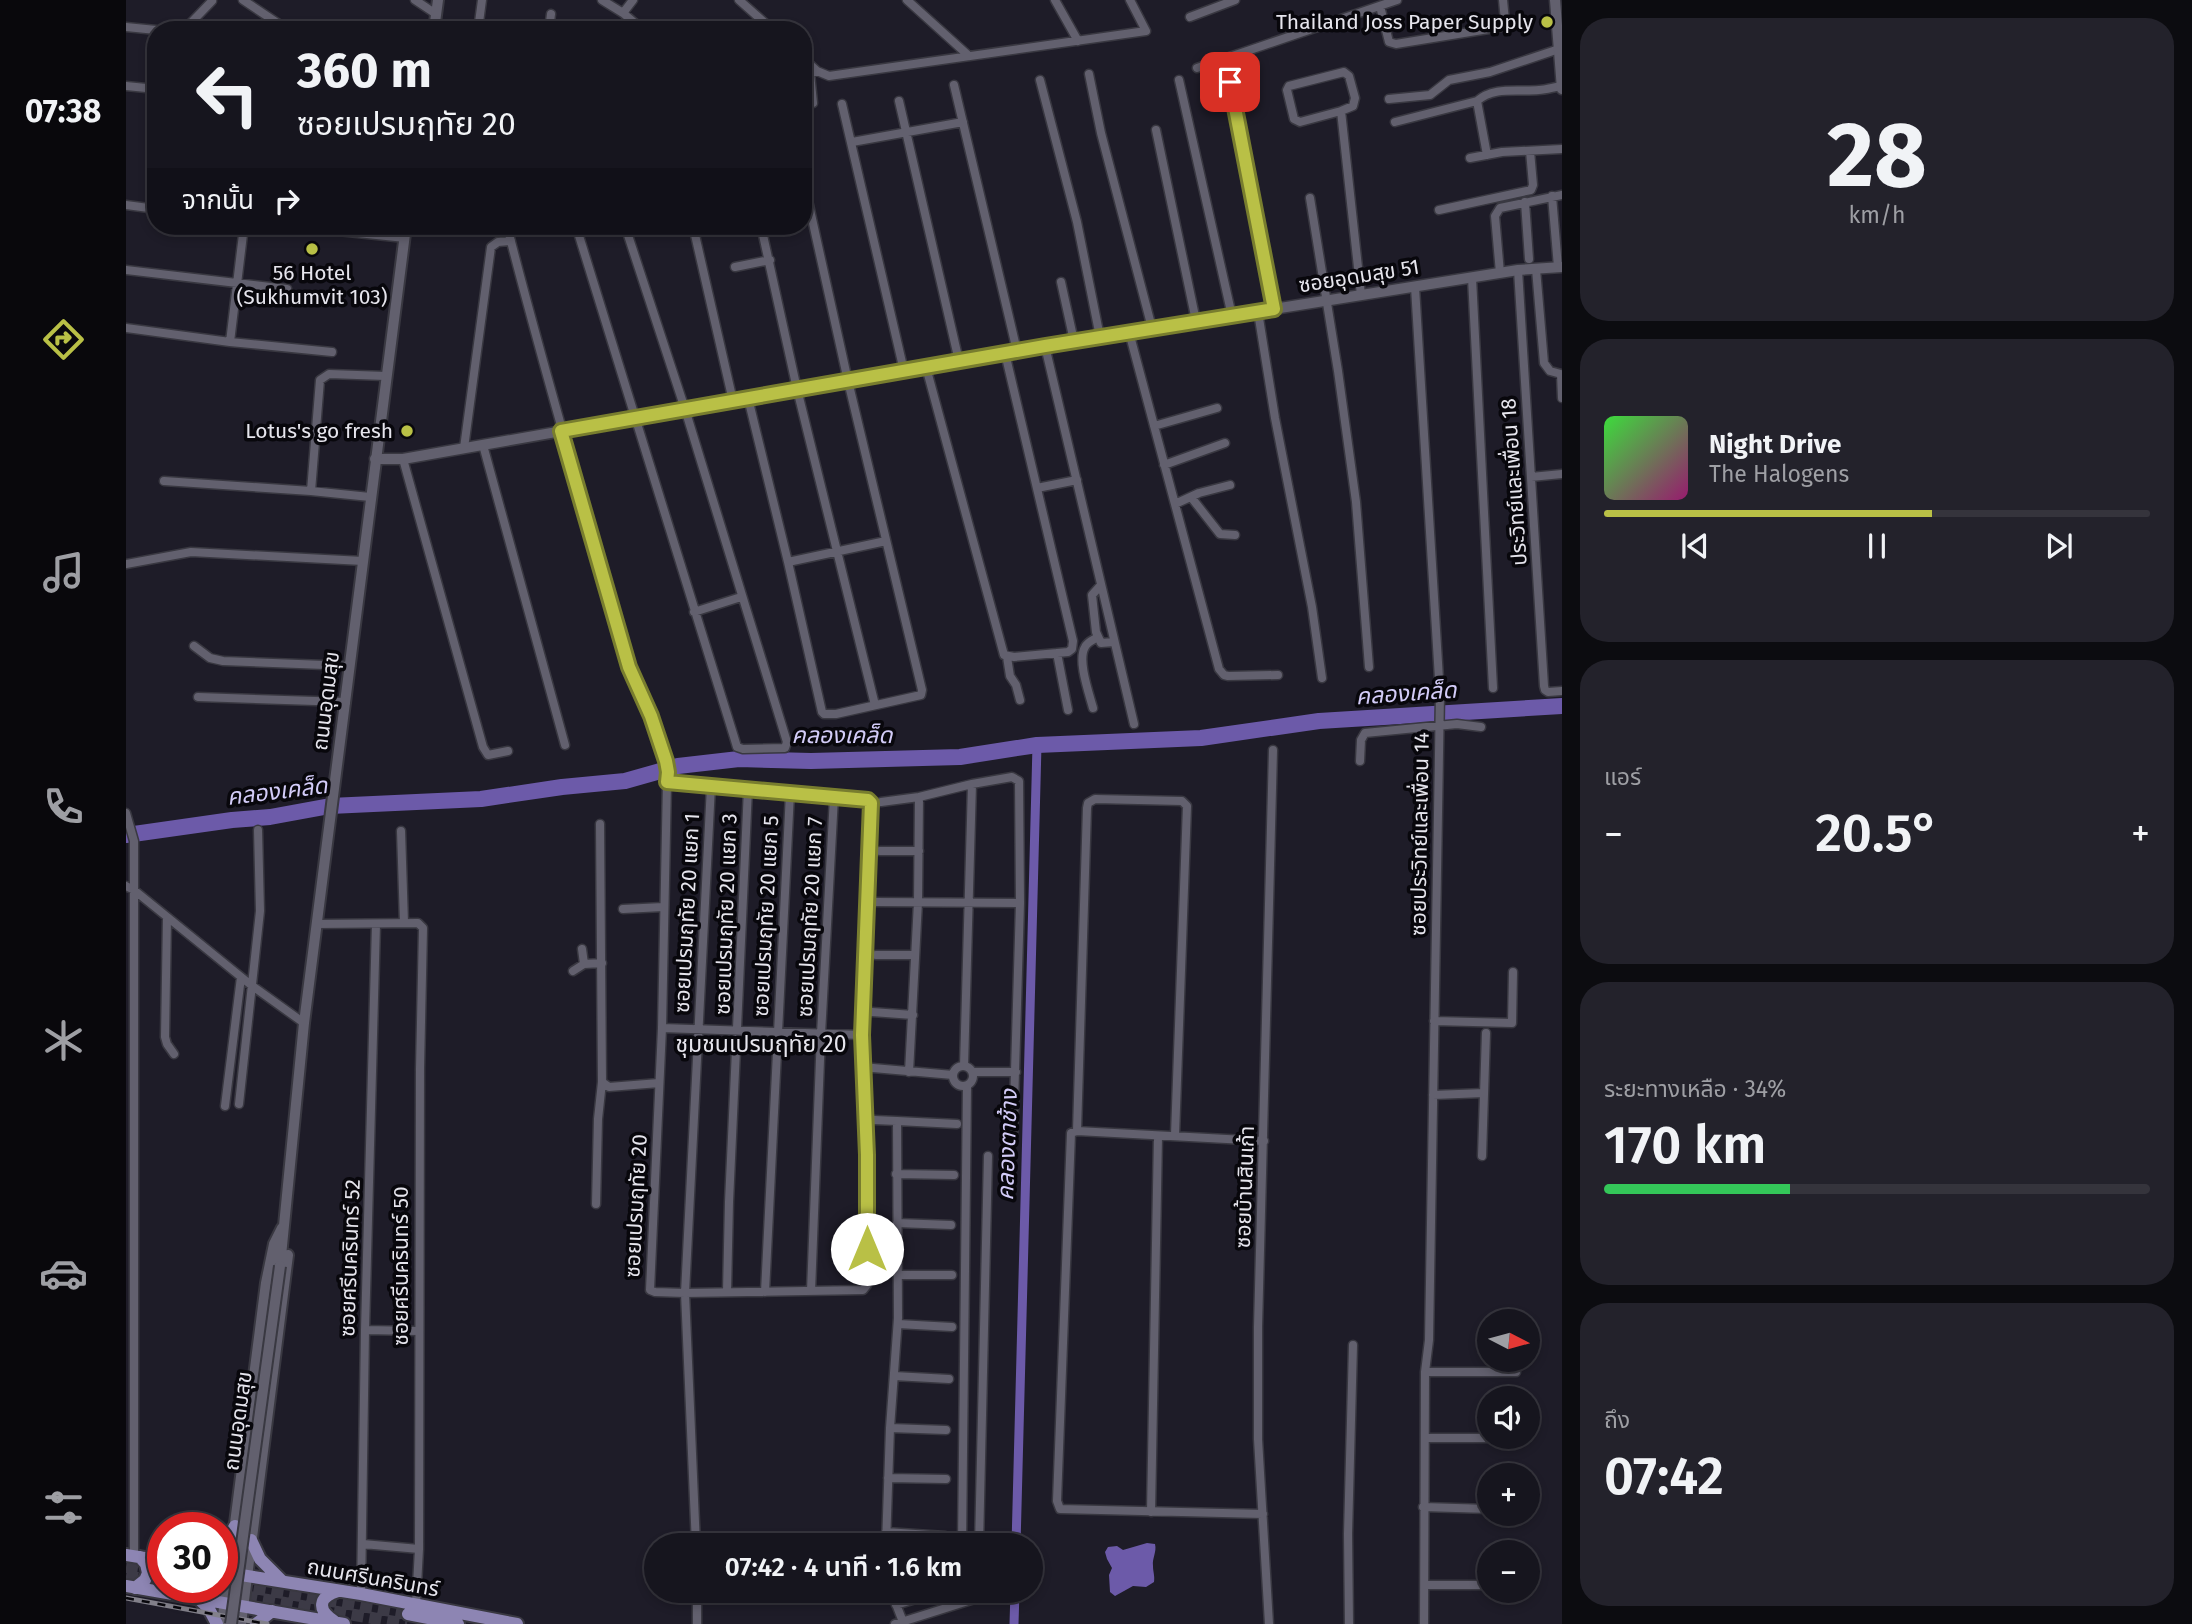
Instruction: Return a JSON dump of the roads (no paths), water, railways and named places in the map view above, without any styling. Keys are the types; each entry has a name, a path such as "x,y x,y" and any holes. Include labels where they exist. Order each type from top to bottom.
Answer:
{"main road":[{"path":"435,21 438,0"},
{"name":"ถนนอุดมสุข","path":"231,1624 280,1266 304,1023 404,235"},
{"name":"ถนนอุดมสุข","path":"236,1512 266,1283 274,1244 285,1223"},
{"name":"ถนนอุดมสุข","path":"241,1624 289,1252 285,1223"},
{"path":"244,1454 246,1462 251,1464 255,1464 261,1457"},
{"path":"251,1541 260,1559 284,1583"},
{"path":"130,1587 145,1580 148,1573 146,1564 133,1556"},
{"name":"ถนนศรีนครินทร์","path":"238,1575 361,1594 458,1624"},
{"path":"340,1590 327,1595 322,1609 324,1615 341,1623"},
{"path":"202,1603 217,1624"},
{"path":"225,1603 341,1623"},
{"name":"ถนนอุดมสุข","path":"222,1624 225,1603"},
{"name":"ถนนศรีนครินทร์","path":"412,1609 517,1624"},
{"path":"256,1624 272,1611"}],"street":[{"path":"243,0 274,21"},
{"path":"415,0 436,14"},
{"path":"479,21 482,0"},
{"path":"601,0 632,21"},
{"path":"623,13 633,0"},
{"path":"739,0 763,21"},
{"path":"907,0 969,56"},
{"path":"1055,0 1078,41"},
{"path":"812,69 829,76 1146,32 1130,0"},
{"path":"1190,17 1235,0"},
{"path":"1197,68 1397,0"},
{"path":"1380,6 1389,41 1396,44 1501,27 1505,21 1503,0"},
{"path":"1395,122 1477,101 1485,94 1502,90 1562,88 1555,0"},
{"path":"193,21 212,1"},
{"path":"550,21 551,14"},
{"path":"126,27 147,29"},
{"path":"1389,99 1430,95 1449,80 1490,72 1559,49"},
{"path":"813,103 814,72"},
{"path":"1341,72 1348,74 1355,101 1351,107 1341,111 1296,121 1287,90 1289,86 1341,72"},
{"path":"1089,74 1101,133 1152,328"},
{"path":"1040,80 1077,222 1100,337"},
{"path":"1179,80 1232,316"},
{"path":"1230,82 1274,309"},
{"path":"954,85 1017,351"},
{"path":"126,86 147,88"},
{"path":"899,101 959,361"},
{"path":"1477,101 1487,155"},
{"path":"842,104 904,371"},
{"path":"1341,111 1361,295"},
{"path":"852,142 963,122"},
{"path":"1156,130 1196,321"},
{"path":"1470,158 1502,152 1562,149"},
{"path":"1439,210 1531,190 1533,185 1530,151"},
{"path":"1500,273 1496,211 1562,195"},
{"path":"1552,197 1560,267"},
{"path":"1310,198 1356,502 1369,667"},
{"path":"1525,202 1529,258"},
{"path":"126,205 147,208"},
{"path":"748,398 822,712 836,714 922,693 812,218"},
{"path":"230,342 243,235"},
{"name":"ซอยเปรมฤทัย 20","path":"509,235 561,431 629,667 651,716 667,772 662,1028 650,1288 655,1293 863,1290 867,1285 867,1155 862,1035"},
{"path":"579,235 737,747 785,748 787,742 685,409 628,235"},
{"path":"695,235 733,401"},
{"path":"763,235 797,390 875,705"},
{"path":"464,448 491,247 498,242 511,242"},
{"path":"735,267 770,260"},
{"name":"ซอยอุดมสุข 51","path":"375,459 403,459 1152,328 1500,273 1560,267"},
{"path":"1536,269 1544,363 1550,371 1562,374 1562,398"},
{"path":"126,270 287,289"},
{"name":"ประวิทย์และเพื่อน 18","path":"1518,271 1545,691 1562,691"},
{"path":"1472,278 1493,688"},
{"path":"1061,282 1074,341"},
{"name":"ซอยประวิทย์และเพื่อน 14","path":"1415,287 1440,695 1429,1340 1425,1372 1424,1624"},
{"path":"1258,312 1322,678"},
{"path":"126,328 332,352"},
{"path":"1129,332 1222,672 1228,676 1278,675"},
{"path":"1045,346 1134,724"},
{"path":"1005,353 1073,641 1072,649 1068,652 1007,657"},
{"path":"926,367 1004,655 1007,657 1010,676 1016,685 1020,701"},
{"path":"311,491 320,380 329,374 386,376"},
{"path":"1154,426 1217,408"},
{"path":"1164,465 1225,443"},
{"path":"483,445 565,745"},
{"path":"403,459 483,747 488,755 508,751"},
{"path":"1531,477 1562,474"},
{"path":"1037,488 1077,480"},
{"path":"164,481 370,497"},
{"path":"1175,504 1199,493 1230,485"},
{"path":"1191,497 1220,534 1235,535"},
{"path":"788,562 886,541"},
{"path":"126,564 191,552 363,561"},
{"path":"1101,585 1092,595 1098,637 1101,643 1114,642"},
{"path":"694,611 741,597"},
{"path":"1093,708 1083,653 1086,645 1098,637"},
{"path":"194,646 210,658 223,660 350,666"},
{"path":"1057,653 1069,710"},
{"path":"198,697 345,702"},
{"path":"1360,761 1361,740 1365,733 1465,723 1481,727"},
{"name":"ซอยบ้านสินเก้า","path":"1269,1624 1258,1439 1258,1327 1273,750"},
{"path":"662,1028 862,1035 872,805 868,800 711,786 667,772"},
{"path":"881,802 919,797 1012,777 1019,780 1020,903 1013,1139"},
{"path":"964,1066 972,784"},
{"name":"ซอยเปรมฤทัย 20 แยก 1","path":"695,1533 685,1293 711,786"},
{"name":"ซอยเปรมฤทัย 20 แยก 3","path":"727,1292 748,789"},
{"name":"ซอยเปรมฤทัย 20 แยก 5","path":"765,1292 790,793"},
{"name":"ซอยเปรมฤทัย 20 แยก 7","path":"811,1291 834,797"},
{"path":"909,1072 918,902 919,797"},
{"path":"1077,1131 1088,803 1095,799 1182,801 1187,806 1175,1135"},
{"path":"126,813 134,841 130,888 133,1556"},
{"path":"596,1204 598,1119 602,1082 600,824"},
{"path":"239,1104 260,911 258,830"},
{"path":"317,925 404,923 401,831"},
{"path":"880,851 919,851"},
{"path":"130,888 253,987 304,1023"},
{"path":"876,902 1020,903"},
{"path":"623,909 663,907"},
{"path":"167,918 165,1037 174,1054"},
{"name":"ซอยศรีนครินทร์ 50","path":"404,923 418,923 423,928 418,1331 419,1549 412,1609"},
{"name":"ซอยศรีนครินทร์ 52","path":"361,1594 376,924"},
{"path":"582,949 584,964"},
{"path":"876,955 914,955"},
{"path":"573,971 584,964 602,963"},
{"path":"1434,1021 1512,1023 1513,972"},
{"path":"225,1106 241,977"},
{"path":"872,1012 913,1015"},
{"path":"1482,1156 1486,1033"},
{"path":"964,1066 973,1072 1016,1072"},
{"path":"953,1075 959,1067 964,1066"},
{"path":"873,1068 953,1075"},
{"path":"962,1533 967,1086 973,1072"},
{"path":"953,1075 957,1084 967,1086"},
{"path":"602,1082 609,1087 659,1083"},
{"path":"1433,1095 1484,1093"},
{"path":"874,1120 957,1125"},
{"path":"897,1121 898,1324 886,1532 901,1533"},
{"path":"1263,1514 1060,1509 1058,1506 1070,1133 1077,1131 1175,1135 1264,1141"},
{"path":"1150,1512 1158,1136"},
{"path":"979,1533 988,1156"},
{"path":"896,1174 954,1175"},
{"path":"897,1223 951,1225"},
{"path":"898,1275 952,1275"},
{"path":"898,1324 952,1327"},
{"path":"365,1330 418,1331"},
{"path":"1349,1624 1348,1534 1353,1345"},
{"path":"1425,1372 1477,1372"},
{"path":"894,1376 950,1378"},
{"path":"890,1428 946,1430"},
{"path":"1425,1438 1477,1438"},
{"path":"888,1478 946,1479"},
{"path":"1423,1507 1477,1509"},
{"path":"363,1544 419,1549"},
{"path":"1425,1585 1477,1585"},
{"path":"697,1603 697,1624"},
{"path":"903,1603 896,1605 899,1623 962,1603"}],"waterway":[{"name":"คลองเคล็ด","path":"126,835 270,817 330,806 481,799 625,781 678,766 739,759 811,761 960,757 1037,745 1201,738 1319,721 1562,706"},
{"name":"คลองตาช้าง","path":"1016,1533 1037,745"},
{"name":"คลองตาช้าง","path":"1014,1624 1015,1603"}],"tunnel":[{"path":"126,1567 147,1570"},
{"path":"126,1576 147,1579"},
{"path":"238,1585 408,1614"},
{"path":"238,1595 407,1624"}],"railway":[{"path":"126,1598 267,1624"}],"place":[{"name":"Thailand Joss Paper Supply","path":"1547,22"},
{"name":"56 Hotel (Sukhumvit 103)","path":"312,249"},
{"name":"Lotus's go fresh","path":"407,431"}],"district":[{"name":"ชุมชนเปรมฤทัย 20","path":"761,1044"}]}
